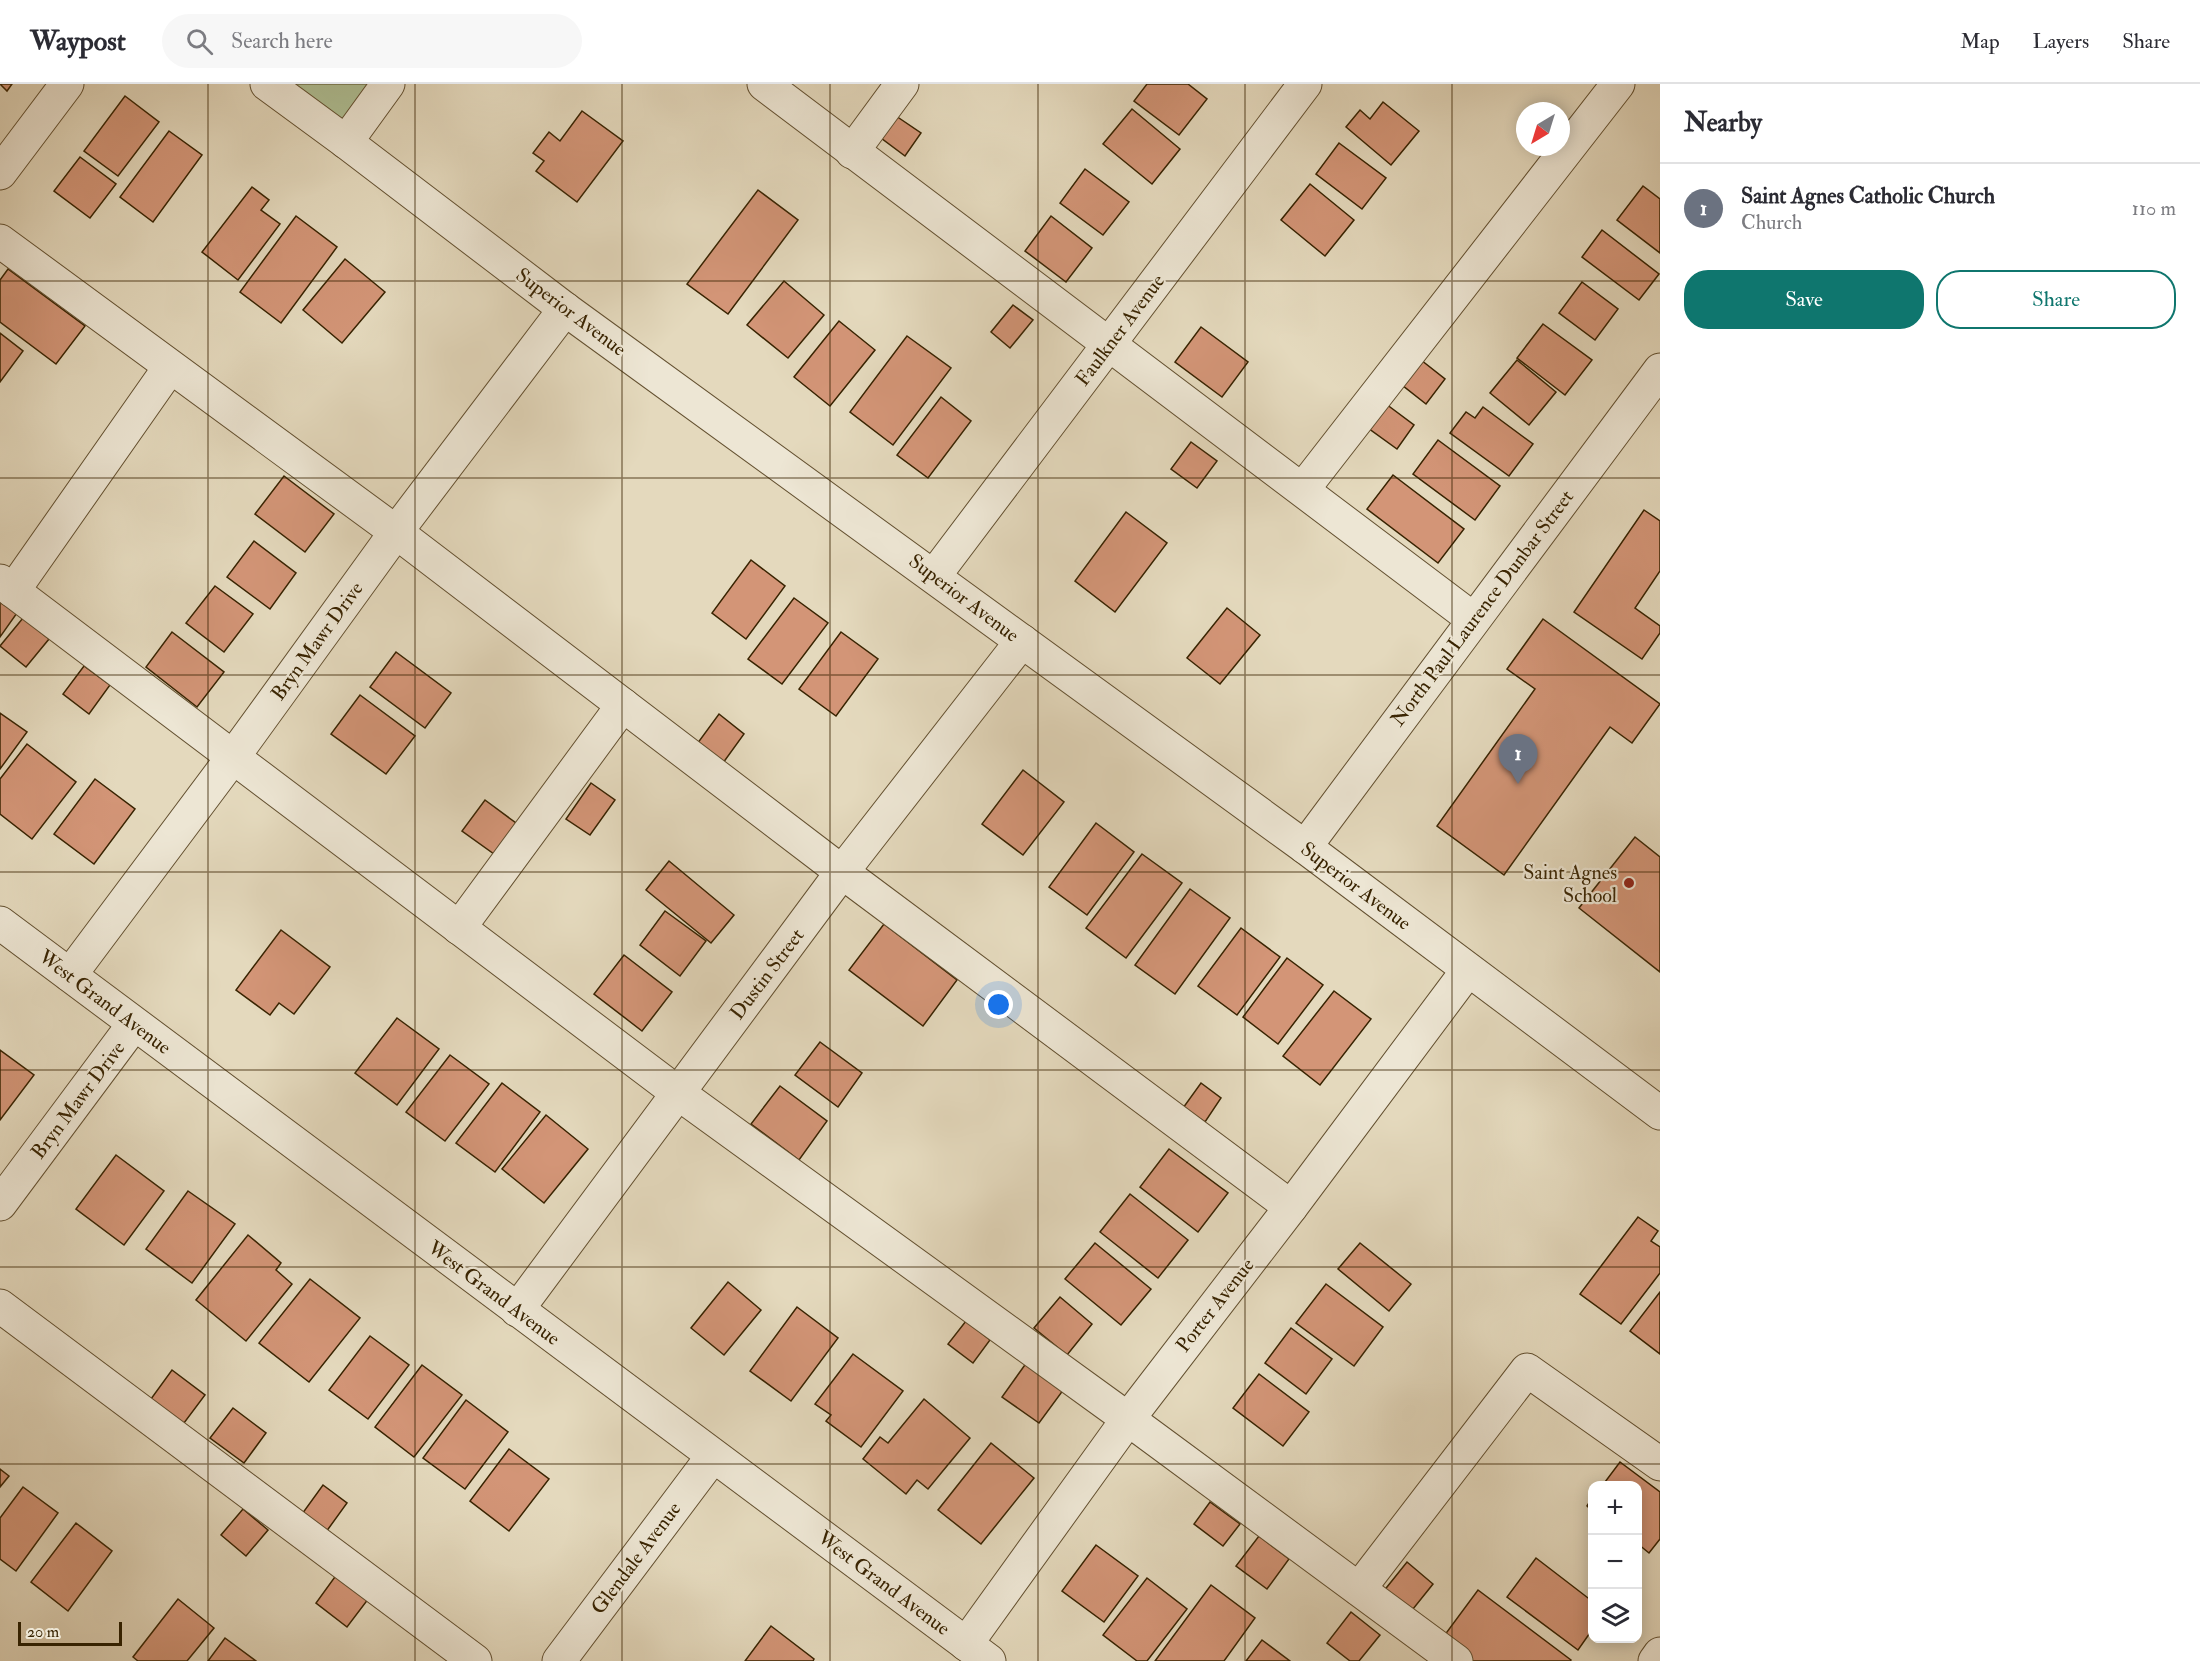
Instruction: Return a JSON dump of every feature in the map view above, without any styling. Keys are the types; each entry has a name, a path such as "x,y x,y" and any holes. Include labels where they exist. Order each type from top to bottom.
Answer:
{"street":[{"path":"0,173 67,84"},
{"name":"Superior Avenue","path":"267,84 566,309 1305,847 1660,1113"},
{"path":"346,142 388,84"},
{"path":"764,84 1473,619"},
{"path":"852,152 902,84"},
{"name":"Faulkner Avenue","path":"934,576 1305,84"},
{"path":"1303,489 1618,84"},
{"path":"0,241 396,532 842,872 1291,1206"},
{"name":"Bryn Mawr Drive","path":"70,975 233,757 396,532 566,309"},
{"path":"170,366 6,586 678,1093 1128,1419 1456,1661"},
{"name":"North Paul Laurence Dunbar Street","path":"1305,847 1660,370"},
{"name":"Dustin Street","path":"517,1310 842,872 1022,641"},
{"path":"459,928 623,705"},
{"name":"West Grand Avenue","path":"0,923 977,1653"},
{"name":"Porter Avenue","path":"977,1653 1128,1419 1468,970"},
{"name":"Bryn Mawr Drive","path":"0,1204 134,1024"},
{"path":"0,1306 475,1661"},
{"path":"1359,1589 1527,1371 1660,1464"},
{"name":"Glendale Avenue","path":"560,1661 713,1455"},
{"path":"1654,1661 1660,1654"}],"green space":[{"path":"267,84 388,84 346,142"}],"building":[{"path":"0,84 12,84 7,91"},
{"path":"1147,84 1188,84 1207,99 1179,135 1134,101"},
{"path":"125,96 159,122 118,176 84,151"},
{"path":"1383,102 1419,131 1391,165 1346,127 1360,110 1370,119"},
{"path":"1132,109 1180,149 1152,184 1103,144"},
{"path":"582,111 623,141 577,202 536,171 544,161 533,153 549,132 560,141"},
{"path":"896,116 921,133 905,156 881,138"},
{"path":"169,131 202,155 153,222 120,197"},
{"path":"1339,143 1386,178 1362,209 1316,174"},
{"path":"80,157 116,184 90,218 54,191"},
{"path":"1085,169 1129,202 1103,235 1060,203"},
{"path":"1310,184 1354,220 1325,256 1281,220"},
{"path":"1643,186 1660,199 1660,253 1617,220"},
{"path":"252,187 269,200 261,210 280,224 238,280 202,252"},
{"path":"758,190 798,220 728,314 687,284"},
{"path":"296,216 337,247 281,323 240,292"},
{"path":"1051,216 1092,248 1066,282 1025,251"},
{"path":"1602,230 1659,274 1639,300 1582,257"},
{"path":"345,259 385,292 342,343 303,310"},
{"path":"8,269 85,326 56,364 0,322 0,280"},
{"path":"784,281 824,315 788,358 747,325"},
{"path":"1582,282 1618,309 1595,340 1559,313"},
{"path":"1013,305 1033,320 1010,348 991,332"},
{"path":"839,321 875,350 830,406 794,377"},
{"path":"1543,324 1592,360 1565,395 1517,358"},
{"path":"1201,327 1248,362 1222,397 1175,362"},
{"path":"0,333 23,351 0,382"},
{"path":"907,336 951,368 893,445 850,412"},
{"path":"1421,360 1445,379 1426,404 1402,385"},
{"path":"1517,360 1556,392 1529,425 1490,393"},
{"path":"941,397 971,421 928,478 897,455"},
{"path":"1386,404 1414,425 1397,449 1368,428"},
{"path":"1483,407 1533,444 1509,476 1450,433 1466,412 1475,418"},
{"path":"1438,440 1500,486 1475,520 1413,474"},
{"path":"1191,442 1217,461 1197,488 1171,469"},
{"path":"1393,475 1464,529 1438,563 1367,509"},
{"path":"284,476 334,514 305,552 255,514"},
{"path":"1644,510 1660,521 1660,571 1635,608 1660,626 1660,633 1642,659 1574,612"},
{"path":"1126,512 1167,543 1115,612 1075,581"},
{"path":"254,541 296,573 270,609 227,577"},
{"path":"751,560 785,586 746,639 712,613"},
{"path":"215,586 253,614 224,652 186,623"},
{"path":"794,598 828,623 782,684 748,659"},
{"path":"0,601 17,613 0,637"},
{"path":"1227,608 1260,635 1220,684 1187,658"},
{"path":"23,618 49,639 26,667 0,646"},
{"path":"1543,619 1660,704 1632,743 1610,727 1504,875 1437,826 1535,689 1507,669"},
{"path":"172,632 224,672 197,707 146,667"},
{"path":"841,632 878,659 836,716 799,689"},
{"path":"396,652 451,693 425,728 370,687"},
{"path":"84,666 110,685 89,714 63,694"},
{"path":"360,695 415,736 386,774 331,734"},
{"path":"0,713 27,732 0,769"},
{"path":"719,714 744,734 723,763 697,744"},
{"path":"27,744 76,782 32,839 0,814 0,779"},
{"path":"1023,770 1064,802 1023,855 982,824"},
{"path":"95,779 135,809 94,864 54,834"},
{"path":"591,783 615,800 590,835 566,819"},
{"path":"485,800 516,823 494,854 462,831"},
{"path":"1096,823 1134,852 1087,915 1049,887"},
{"name":"Saint Agnes School","path":"1635,837 1660,857 1660,972 1579,908"},
{"path":"1142,854 1182,883 1126,958 1086,928"},
{"path":"669,861 734,915 711,943 646,890"},
{"path":"1190,889 1230,918 1175,994 1135,965"},
{"path":"665,911 706,941 680,976 640,945"},
{"path":"884,924 957,980 923,1026 849,970"},
{"path":"1241,928 1280,957 1237,1015 1198,986"},
{"path":"281,930 330,967 294,1014 279,1003 270,1015 236,990"},
{"path":"624,955 672,992 642,1031 594,994"},
{"path":"1287,958 1323,985 1278,1044 1243,1017"},
{"path":"1334,991 1371,1019 1320,1085 1283,1056"},
{"path":"397,1018 439,1049 397,1105 355,1073"},
{"path":"820,1042 862,1073 838,1107 795,1075"},
{"path":"0,1050 34,1075 0,1120"},
{"path":"450,1055 489,1084 445,1141 406,1112"},
{"path":"502,1083 540,1112 495,1172 456,1143"},
{"path":"1201,1083 1221,1098 1205,1122 1183,1108"},
{"path":"780,1086 827,1121 799,1160 751,1124"},
{"path":"546,1115 588,1149 544,1203 502,1169"},
{"path":"1169,1149 1228,1193 1198,1232 1140,1187"},
{"path":"116,1155 164,1191 124,1245 76,1209"},
{"path":"188,1191 235,1224 192,1283 146,1249"},
{"path":"1130,1194 1188,1240 1158,1278 1100,1232"},
{"path":"1638,1217 1658,1231 1651,1241 1660,1247 1660,1273 1621,1324 1580,1294"},
{"path":"248,1235 281,1263 276,1270 292,1284 246,1341 196,1300"},
{"path":"1095,1243 1151,1289 1121,1325 1065,1279"},
{"path":"1360,1243 1411,1284 1389,1311 1338,1269"},
{"path":"310,1279 360,1318 309,1382 259,1343"},
{"path":"728,1282 761,1310 724,1355 691,1328"},
{"path":"1326,1284 1383,1327 1354,1366 1296,1323"},
{"path":"1660,1292 1660,1354 1630,1331"},
{"path":"1060,1297 1092,1324 1067,1355 1034,1328"},
{"path":"797,1307 838,1338 791,1401 750,1371"},
{"path":"966,1321 990,1340 973,1363 948,1344"},
{"path":"1291,1328 1332,1359 1306,1394 1265,1363"},
{"path":"370,1336 409,1365 368,1419 329,1390"},
{"path":"853,1354 903,1391 861,1447 826,1421 831,1415 815,1404"},
{"path":"1027,1362 1064,1389 1039,1423 1002,1397"},
{"path":"422,1365 462,1395 414,1457 375,1427"},
{"path":"172,1370 205,1395 181,1427 148,1403"},
{"path":"1259,1374 1309,1412 1283,1446 1233,1408"},
{"path":"924,1399 970,1438 928,1489 917,1480 906,1494 863,1459 880,1437 888,1443"},
{"path":"466,1400 508,1432 465,1489 423,1458"},
{"path":"233,1408 266,1433 244,1463 210,1438"},
{"path":"991,1443 1034,1478 981,1544 938,1510"},
{"path":"509,1449 549,1479 509,1531 470,1501"},
{"path":"1620,1462 1660,1492 1660,1539 1649,1553 1642,1547 1642,1481 1606,1481"},
{"path":"0,1469 9,1476 0,1487"},
{"path":"323,1485 347,1503 326,1532 302,1514"},
{"path":"23,1487 58,1513 16,1571 0,1559 0,1518"},
{"path":"1210,1502 1240,1524 1223,1546 1194,1524"},
{"path":"243,1509 268,1530 246,1556 221,1535"},
{"path":"76,1523 112,1551 68,1611 31,1582"},
{"path":"1259,1536 1289,1559 1267,1589 1236,1566"},
{"path":"1096,1545 1138,1576 1104,1622 1062,1591"},
{"path":"1536,1558 1588,1598 1588,1636 1578,1650 1507,1597"},
{"path":"1407,1562 1433,1584 1409,1614 1383,1592"},
{"path":"337,1574 369,1598 347,1627 316,1603"},
{"path":"1147,1578 1187,1609 1147,1661 1137,1661 1103,1635"},
{"path":"1211,1585 1255,1618 1224,1661 1155,1661"},
{"path":"1478,1590 1571,1660 1469,1661 1441,1640"},
{"path":"178,1599 214,1628 187,1661 138,1661 133,1657"},
{"path":"1351,1612 1380,1635 1359,1661 1350,1661 1327,1643"},
{"path":"771,1626 814,1659 813,1661 745,1661"},
{"path":"225,1638 256,1661 208,1661"},
{"path":"1262,1640 1290,1661 1246,1661"}],"place":[{"name":"Saint Agnes Catholic Church","path":"1518,784"},
{"name":"Saint Agnes School","path":"1629,883"}]}
